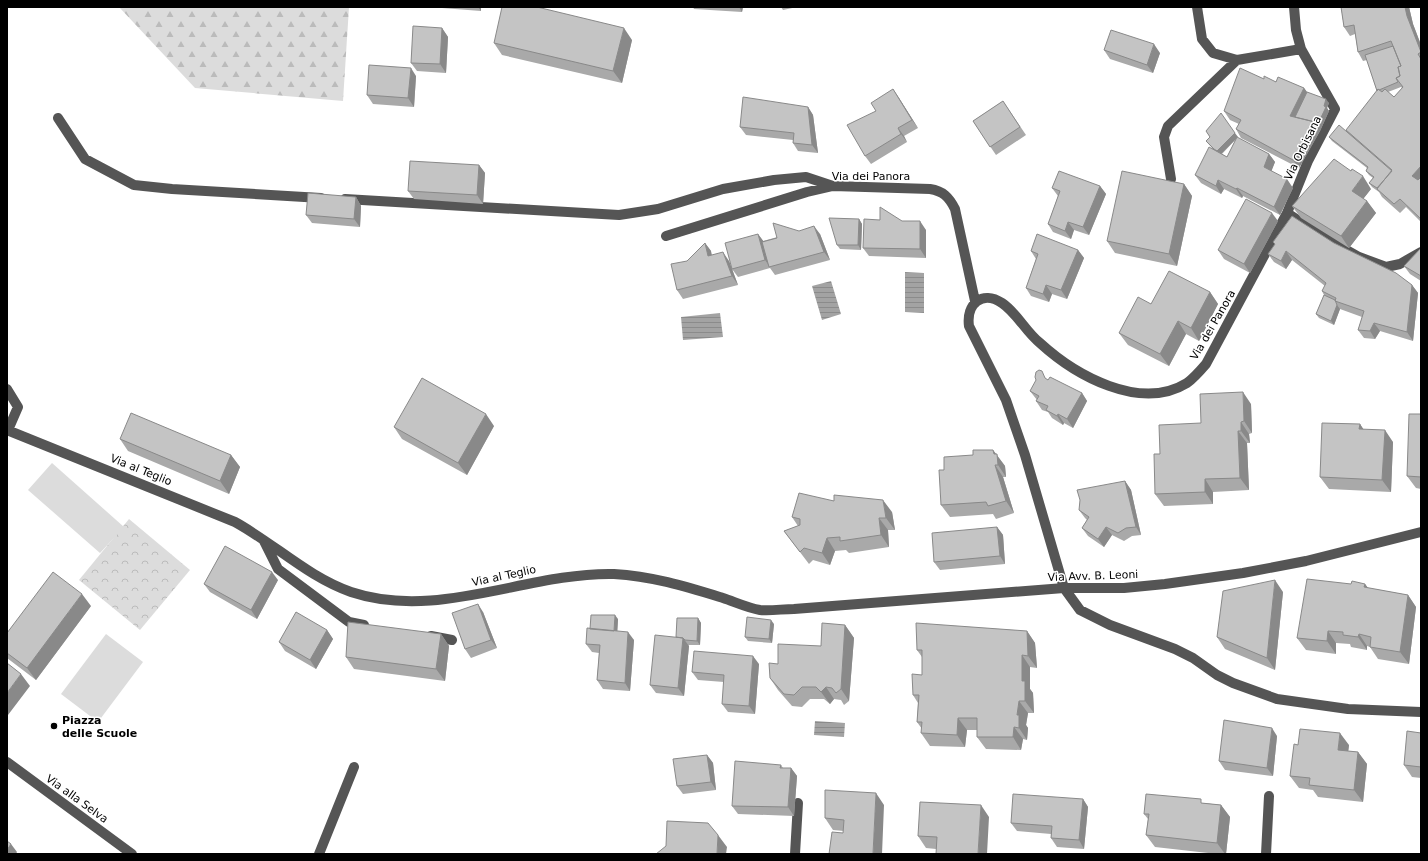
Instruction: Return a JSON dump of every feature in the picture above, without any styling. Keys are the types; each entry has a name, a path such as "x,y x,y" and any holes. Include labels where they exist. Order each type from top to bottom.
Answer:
{"street":[{"path":"1197,7 1202,40 1214,53 1237,60 1301,49"},
{"name":"Via Orbisana","path":"1287,212 1308,161 1335,109 1301,49 1296,30 1294,7"},
{"path":"1171,179 1164,137 1168,126 1237,60"},
{"path":"58,118 86,159 134,185 172,189 619,215 658,209 723,189 774,180 806,177 833,186"},
{"name":"Via dei Panora","path":"666,236 807,192 833,186 930,189 945,194 950,200 957,217 975,302 985,298 1002,304 1039,343 1060,361 1078,372 1119,389 1135,392 1164,391 1186,383 1206,364 1287,212"},
{"path":"1287,212 1320,235 1359,257 1386,266 1400,264 1421,252"},
{"path":"975,302 970,308 968,317 969,326 1006,400 1025,455 1064,588 1080,610 1110,625 1181,652 1233,683 1277,699 1348,710 1421,712"},
{"path":"7,389 18,407 8,430"},
{"name":"Via al Teglio","path":"8,430 214,512 235,522 263,539 301,567 328,582 352,592 372,597 417,601 445,599 469,596 547,579 615,574 668,581 761,610"},
{"name":"Via Avv. B. Leoni","path":"761,610 794,609 1064,588 1124,588 1243,573 1306,561 1421,532"},
{"path":"263,539 278,569 349,622 371,626"},
{"path":"423,635 452,640"},
{"name":"Via alla Selva","path":"7,762 132,854"},
{"path":"319,854 354,767"},
{"path":"1266,854 1269,796"},
{"path":"795,854 798,803"}],"green space":[{"path":"119,7 349,7 343,101 195,88"},
{"path":"52,463 124,527 100,553 28,490"},
{"path":"129,519 190,570 140,630 79,580"},
{"path":"106,634 143,662 98,722 61,694"}],"shaded area":[{"path":"905,272 924,273 924,313 905,312"},
{"path":"831,281 841,314 822,320 812,286"},
{"path":"720,313 723,337 683,340 681,317"},
{"path":"815,721 845,723 844,737 814,735"}],"building":[{"path":"502,7 537,7 624,28 613,71 494,43"},
{"path":"1341,7 1405,7 1421,52 1418,54 1421,59 1421,166 1412,176 1418,180 1421,177 1421,219 1400,199 1394,204 1377,189 1392,170 1346,130 1378,89 1382,92 1385,89 1394,97 1403,87 1396,78 1400,76 1398,67 1401,66 1391,41 1358,52 1354,25 1344,27"},
{"path":"413,26 442,28 440,64 411,63"},
{"path":"1111,30 1154,44 1147,65 1104,50"},
{"path":"1393,46 1401,66 1398,67 1400,76 1396,78 1398,82 1379,90 1378,89 1377,91 1365,55"},
{"path":"369,65 411,68 408,98 367,95"},
{"path":"1240,68 1264,79 1264,76 1276,82 1278,77 1304,88 1290,116 1315,122 1293,160 1236,129 1241,120 1224,111"},
{"path":"893,89 912,120 898,128 901,134 865,156 847,125 876,111 871,103"},
{"path":"1307,92 1326,99 1324,106 1326,107 1317,126 1315,122 1295,117"},
{"path":"743,97 808,107 812,145 793,143 794,133 740,127"},
{"path":"1003,101 1020,127 990,147 973,121"},
{"path":"1221,113 1235,133 1217,151 1206,141 1210,137 1206,131"},
{"path":"1339,125 1392,171 1377,188 1369,183 1374,177 1366,171 1368,167 1329,137"},
{"path":"1237,137 1269,154 1264,167 1287,179 1274,207 1218,180 1216,186 1195,175 1209,147 1227,157"},
{"path":"1334,159 1351,171 1352,169 1363,176 1352,191 1367,201 1341,236 1292,206"},
{"path":"410,161 479,165 477,195 408,191"},
{"path":"1059,171 1100,186 1083,227 1068,222 1065,231 1048,224 1060,191 1052,188"},
{"path":"1122,171 1184,184 1169,254 1107,241"},
{"path":"308,193 356,197 354,219 306,215"},
{"path":"1246,199 1272,213 1244,264 1218,250"},
{"path":"880,207 902,221 920,221 920,249 863,248 864,219 880,220"},
{"path":"1292,216 1334,243 1396,273 1412,285 1407,332 1374,323 1370,331 1358,330 1364,311 1335,301 1336,298 1322,291 1326,283 1286,251 1281,261 1268,254 1275,244 1273,242"},
{"path":"829,218 859,219 858,245 837,245"},
{"path":"773,223 799,231 814,226 824,252 769,267 762,242 777,238"},
{"path":"758,234 765,260 732,269 725,243"},
{"path":"1037,234 1078,250 1061,290 1046,285 1043,294 1026,288 1038,254 1031,251"},
{"path":"705,243 708,256 723,252 732,276 677,290 671,264 687,261"},
{"path":"1421,248 1421,276 1404,266"},
{"path":"1169,271 1210,292 1191,328 1178,321 1160,354 1119,333 1138,297 1151,304"},
{"path":"1324,295 1335,300 1337,305 1331,321 1316,314"},
{"path":"1039,370 1042,371 1045,378 1048,380 1050,377 1082,393 1067,419 1046,410 1048,406 1036,401 1039,396 1030,391 1036,380 1036,372"},
{"path":"422,378 486,414 458,463 394,427"},
{"path":"1243,392 1244,421 1241,422 1241,431 1238,431 1240,478 1205,479 1205,492 1155,494 1154,454 1160,454 1159,425 1201,423 1200,394"},
{"path":"131,413 231,455 220,481 120,439"},
{"path":"1409,414 1421,414 1421,477 1407,476"},
{"path":"1322,423 1360,424 1359,429 1385,430 1382,480 1320,477"},
{"path":"973,450 993,450 994,454 997,454 998,465 995,465 1006,501 988,506 986,502 941,505 939,470 944,470 944,457 973,455"},
{"path":"1125,481 1136,527 1126,528 1118,533 1106,527 1098,539 1082,528 1089,517 1079,510 1080,500 1077,490"},
{"path":"799,493 834,501 834,495 883,500 886,518 879,518 881,535 840,541 840,537 827,538 822,553 804,548 800,552 784,531 800,525 800,519 792,517"},
{"path":"997,527 1000,556 934,562 932,533"},
{"path":"225,546 272,572 251,610 204,584"},
{"path":"53,572 82,594 27,668 7,653 7,633"},
{"path":"1307,579 1351,584 1352,581 1365,584 1364,587 1408,595 1400,652 1370,647 1371,637 1359,634 1358,637 1343,635 1343,632 1328,631 1327,641 1297,638"},
{"path":"1275,580 1267,658 1217,637 1223,591"},
{"path":"478,604 491,640 465,649 452,613"},
{"path":"296,612 327,630 310,660 279,642"},
{"path":"591,615 615,615 614,631 590,629"},
{"path":"747,617 771,620 769,639 745,637"},
{"path":"677,618 698,618 697,641 685,640 683,638 676,637"},
{"path":"348,622 441,634 436,669 346,657"},
{"path":"822,623 845,625 841,689 836,693 832,688 826,687 821,692 816,687 802,687 794,695 784,694 770,678 769,663 778,664 778,644 821,646"},
{"path":"916,623 1027,631 1028,656 1022,655 1022,681 1025,681 1025,701 1019,701 1017,715 1019,715 1019,728 1014,727 1013,737 977,737 977,718 958,718 957,735 921,733 922,722 917,722 919,695 913,695 912,674 922,675 922,650 917,650"},
{"path":"587,628 628,632 625,683 597,680 600,645 586,644"},
{"path":"655,635 683,638 678,688 650,685"},
{"path":"694,651 753,656 749,706 722,704 724,675 692,672"},
{"path":"7,663 21,674 7,693"},
{"path":"1224,720 1272,728 1267,768 1219,761"},
{"path":"1300,729 1340,733 1338,750 1358,752 1354,790 1309,785 1310,778 1290,776 1294,744 1298,745"},
{"path":"1407,731 1421,733 1421,767 1404,765"},
{"path":"707,755 711,782 677,786 673,759"},
{"path":"735,761 781,765 780,768 791,768 788,807 732,806"},
{"path":"825,790 876,793 873,854 829,854 832,832 843,833 844,820 825,818"},
{"path":"1013,794 1083,799 1079,840 1051,838 1052,826 1011,823"},
{"path":"1146,794 1201,799 1201,803 1221,805 1217,843 1146,835 1149,814 1144,814"},
{"path":"920,802 981,805 978,854 936,854 937,837 918,836"},
{"path":"667,821 708,823 718,835 717,854 656,854 666,846"},
{"path":"7,841 11,844 7,850"}],"place":[{"name":"Piazza delle Scuole","path":"54,726"}]}
